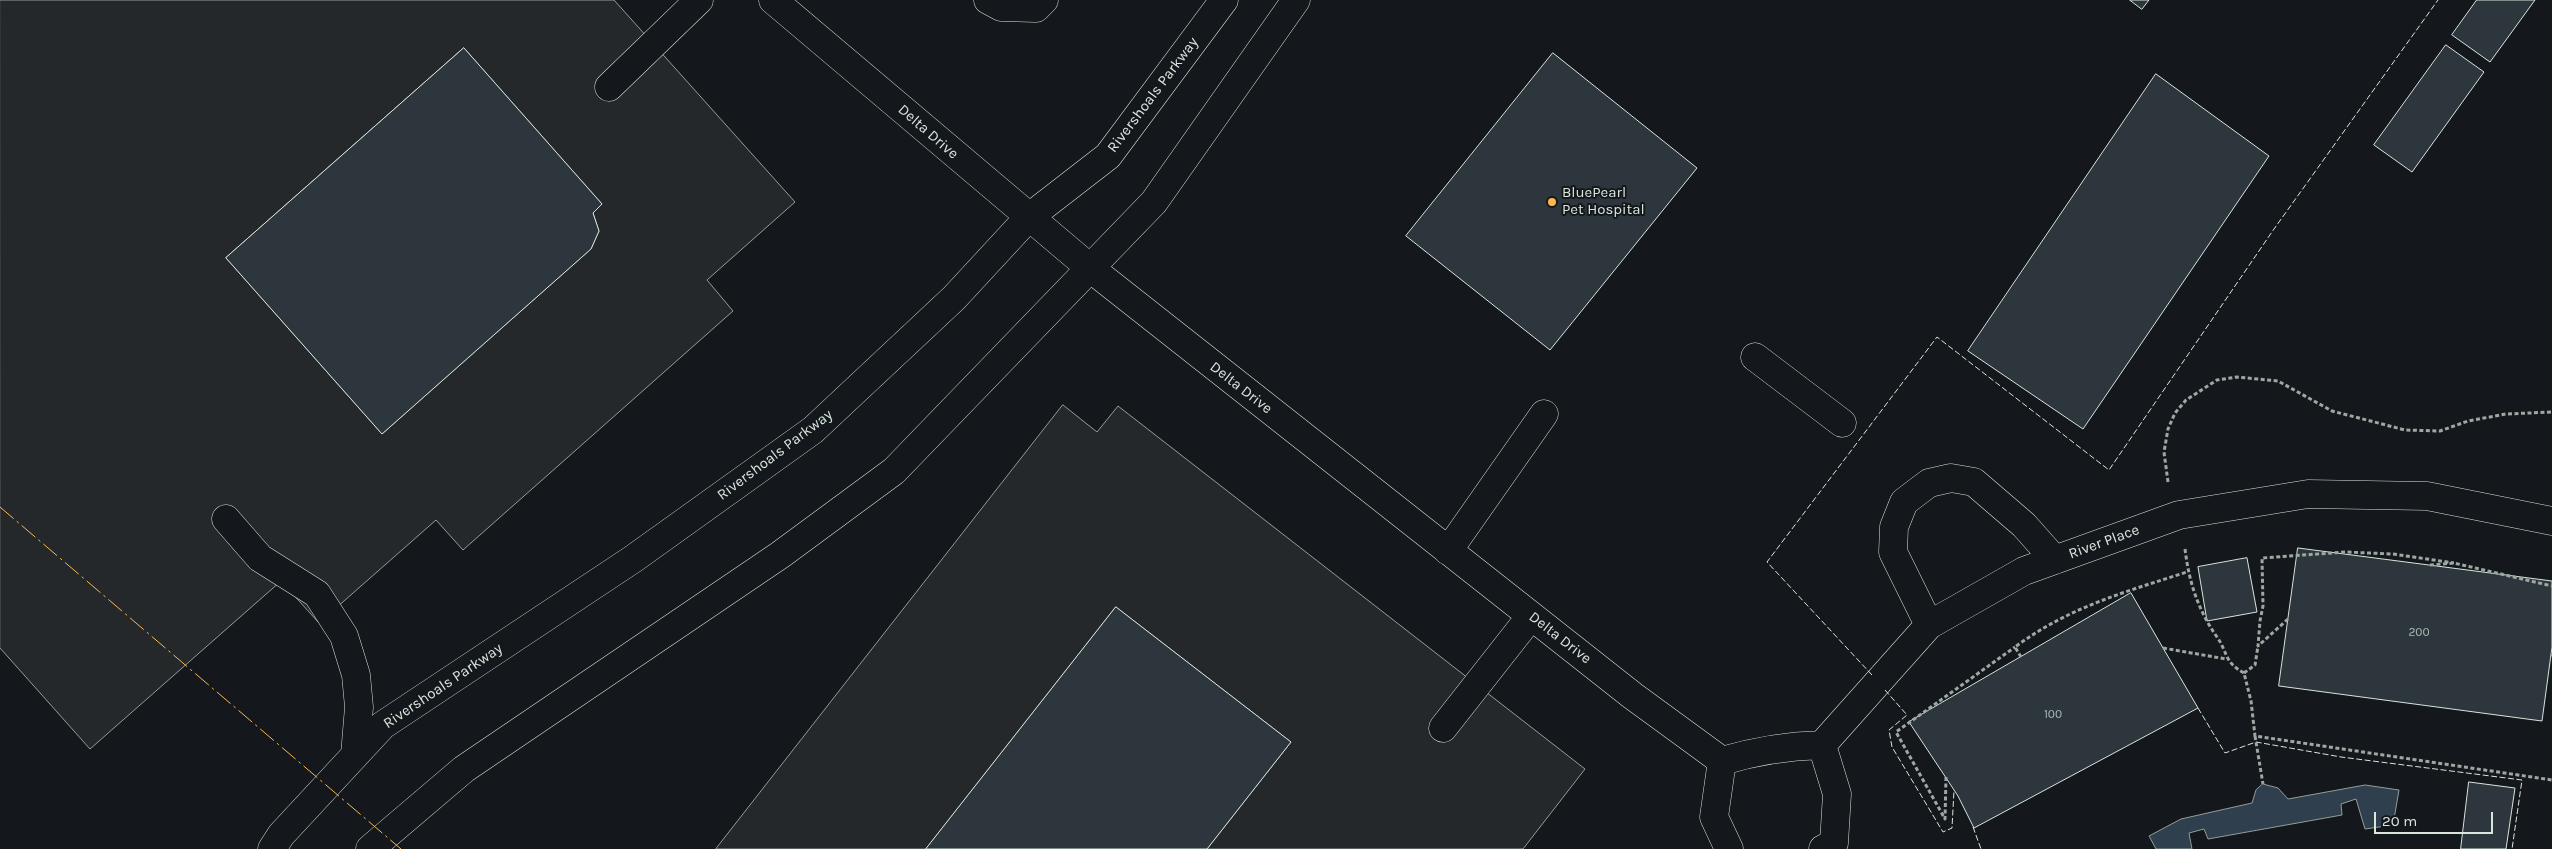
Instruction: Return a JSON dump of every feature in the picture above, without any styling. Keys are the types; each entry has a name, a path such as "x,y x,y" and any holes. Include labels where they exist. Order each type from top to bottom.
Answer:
{"street":[{"path":"609,87 699,0"},
{"name":"Delta Drive","path":"773,0 1028,218 1090,268 1531,616 1722,761"},
{"path":"988,0 1001,6 1036,8 1044,0"},
{"name":"Rivershoals Parkway","path":"272,849 281,835 383,725 633,559 813,430 954,298 1028,218 1108,156 1224,0"},
{"path":"370,849 464,769 780,555 894,471 1154,202 1296,0"},
{"path":"1755,357 1842,423"},
{"path":"1448,551 1544,414"},
{"path":"1929,625 1893,552 1894,527 1904,502 1929,483 1951,478 1974,482 2024,525 2055,560"},
{"name":"River Place","path":"1822,745 1929,625 2024,571 2179,515 2308,494 2427,496 2552,521"},
{"path":"226,519 260,558 317,594 344,636 356,675 359,707 355,755"},
{"path":"1443,728 1531,616"},
{"path":"1729,849 1714,817 1722,761 1748,753 1788,746 1822,745 1837,794 1833,847"}],"path":[{"path":"2226,660 2218,638 2210,629 2193,594 2179,515 2168,483 2164,452 2168,429 2175,413 2186,400 2217,380 2237,377 2278,381 2332,411 2405,430 2440,431 2468,421 2506,414 2552,412"},
{"path":"2244,673 2255,665 2258,646 2260,621 2264,606 2262,558 2345,552 2393,554 2454,563 2552,586"},
{"path":"2430,566 2454,563"},
{"path":"1946,776 1945,819 1896,732 2042,627 2100,600 2188,572"},
{"path":"2258,646 2288,619"},
{"path":"2015,647 2021,657"},
{"path":"2163,648 2226,660 2244,673 2251,701 2264,784"},
{"path":"2255,736 2552,780"}],"shaded area":[{"path":"0,0 614,0 795,202 707,280 733,311 463,550 436,520 319,623 281,581 90,749 0,648","holes":["464,48 602,204 593,213 599,231 591,249 382,434 226,258"]},
{"path":"1063,405 1097,432 1118,406 1585,769 1523,849 1207,849 1291,742 1116,607 926,849 716,849"}],"water":[{"path":"2263,784 2278,788 2288,799 2365,785 2399,790 2393,825 2365,829 2356,799 2341,804 2342,815 2208,839 2204,829 2189,833 2192,849 2156,849 2149,836 2181,819 2252,803 2256,790"}],"building":[{"path":"2130,0 2149,0 2142,9"},
{"path":"2477,0 2535,0 2490,62 2452,35"},
{"path":"2446,45 2484,72 2412,172 2374,145"},
{"path":"464,48 602,204 593,213 599,231 591,249 382,434 226,258"},
{"name":"BluePearl Pet Hospital","path":"1553,53 1697,168 1550,350 1406,236"},
{"path":"2156,74 2269,156 2083,429 1968,351"},
{"path":"2298,548 2552,581 2552,647 2542,721 2279,686"},
{"path":"2247,558 2257,612 2207,621 2198,567"},
{"path":"2131,593 2198,708 1974,828 1958,796 1909,722"},
{"path":"1116,607 1291,742 1207,849 926,849"},
{"path":"2469,782 2515,788 2506,849 2461,849"}],"fence":[{"path":"1872,675 1767,562 1937,337 2109,470 2274,229 2438,0"},
{"path":"1885,690 1907,715 1889,730 1892,747 1943,832 1952,828 1954,790"},
{"path":"2198,708 2225,753 2256,742 2341,757 2522,780 2512,849"},
{"path":"1973,827 1981,849"}],"power":[{"path":"0,507 401,849"}],"place":[{"name":"BluePearl Pet Hospital","path":"1552,202"}]}
